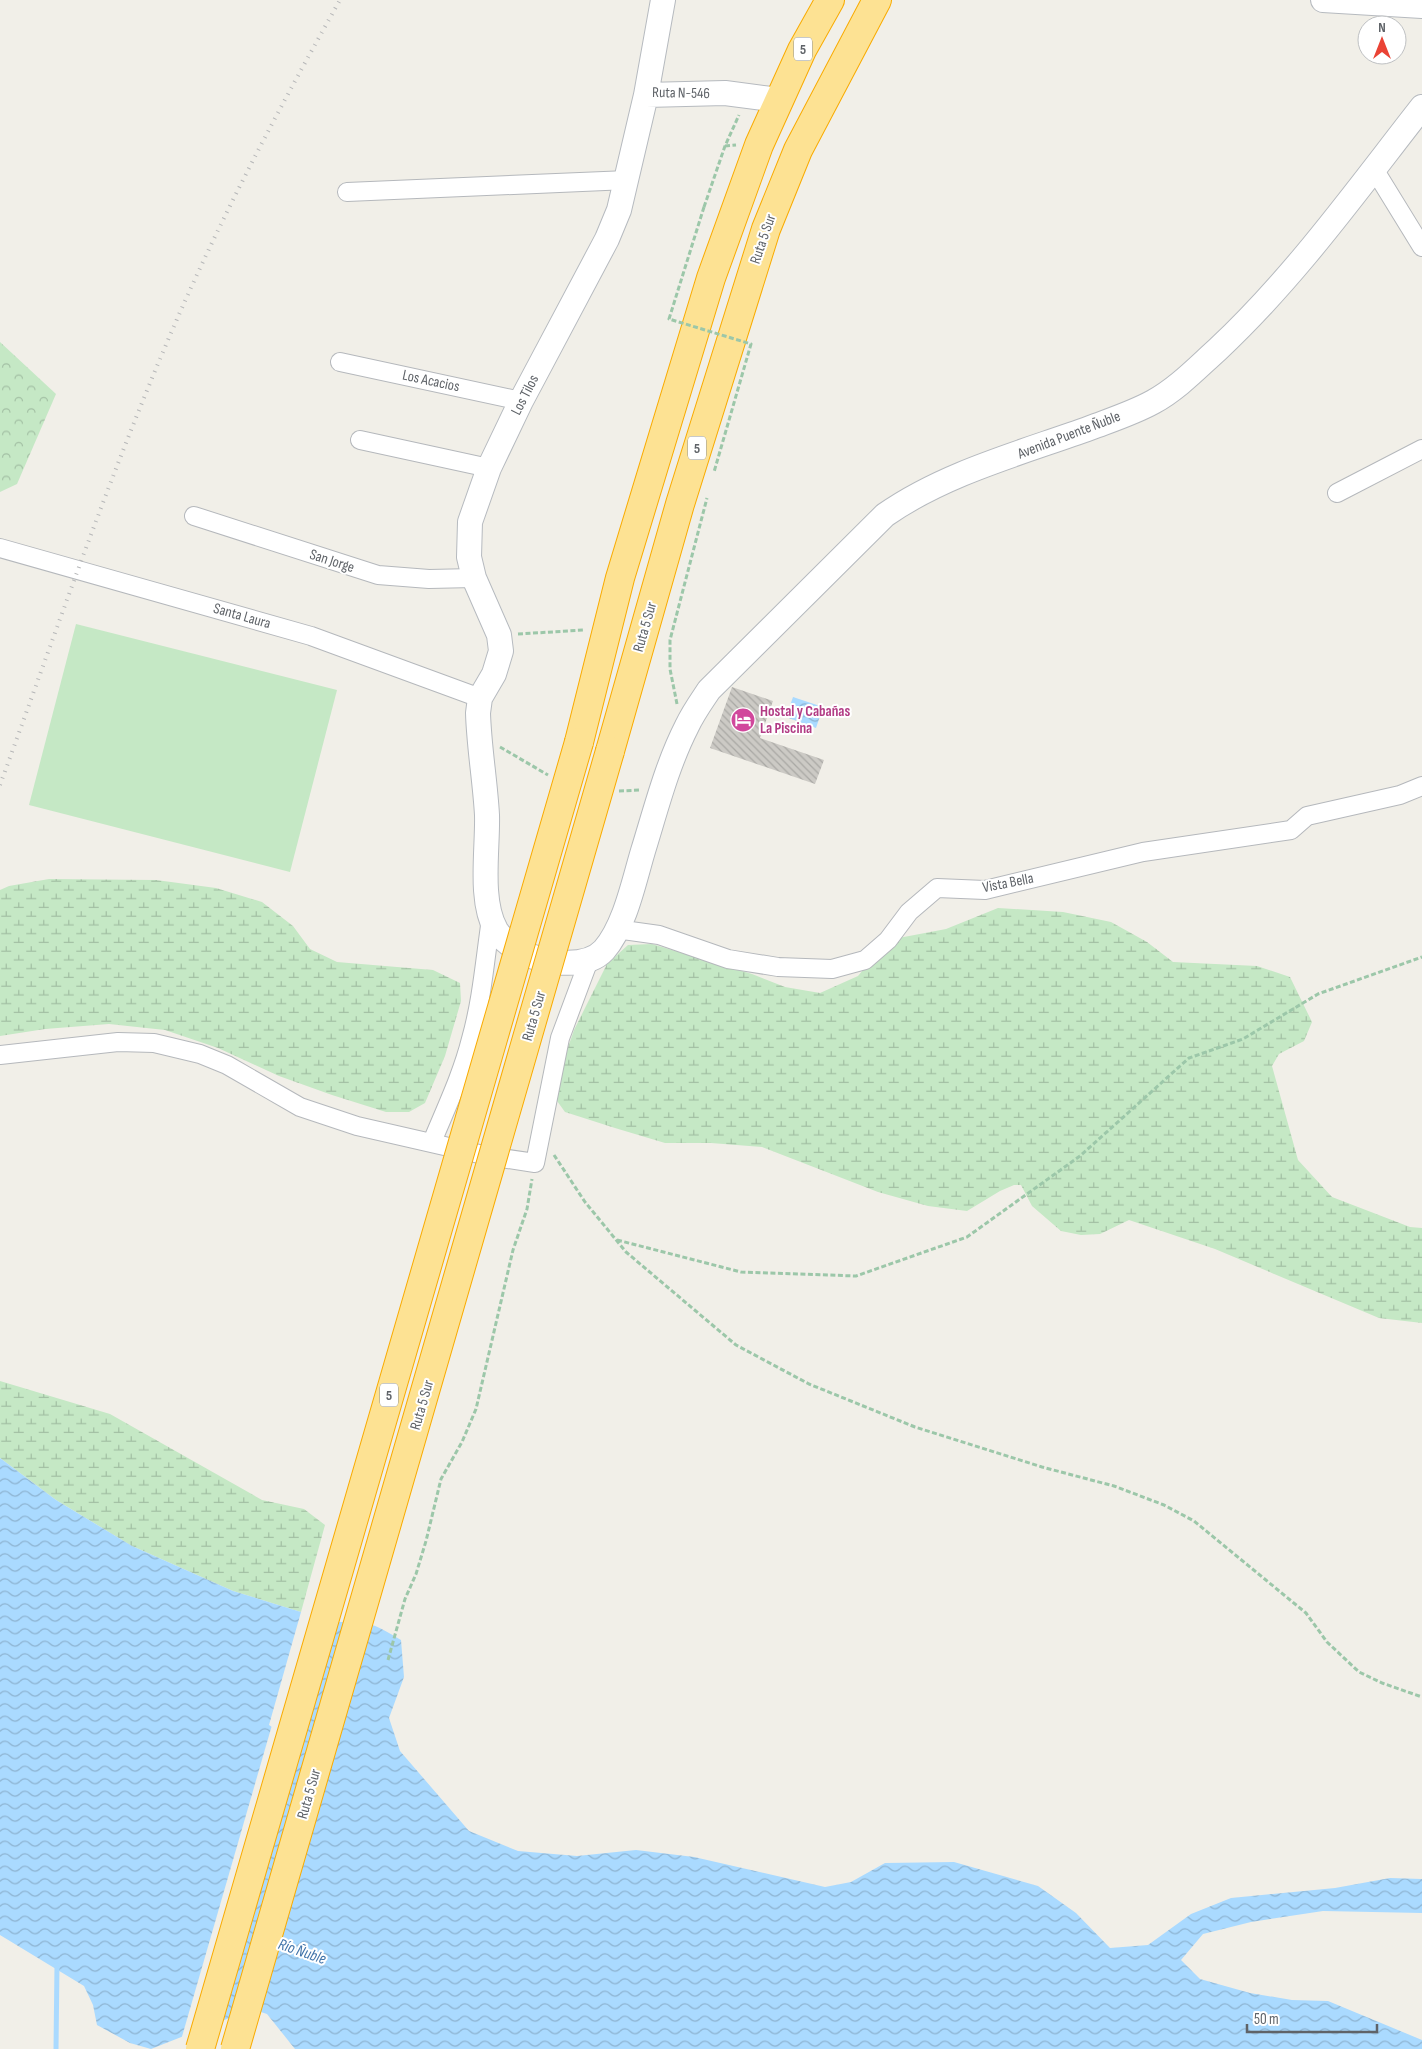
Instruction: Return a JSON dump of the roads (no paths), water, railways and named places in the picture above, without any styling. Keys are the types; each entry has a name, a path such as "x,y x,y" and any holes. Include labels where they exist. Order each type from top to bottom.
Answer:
{"highway":[{"name":"5","path":"200,2049 579,742 604,634 711,278 734,210 779,100 802,50 830,0"},
{"name":"Ruta 5 Sur","path":"235,2049 680,504 766,229 798,150 877,0"}],"street":[{"name":"Ruta N-546","path":"663,0 646,95 689,93 748,95 779,100"},
{"path":"1323,0 1422,6"},
{"name":"Los Tilos","path":"480,698 499,662 501,651 499,635 474,578 469,558 470,522 489,468 521,401 607,240 628,180 646,95"},
{"name":"Avenida Puente Ñuble","path":"589,960 604,950 627,904 664,784 687,725 709,690 731,666 885,515 909,499 943,482 1135,411 1177,386 1237,331 1328,229 1422,107"},
{"path":"1374,168 1422,247"},
{"path":"347,192 628,180"},
{"name":"Los Acacios","path":"340,362 521,401"},
{"path":"360,440 489,468"},
{"path":"1338,493 1422,449"},
{"name":"San Jorge","path":"194,516 378,575 429,579 474,578"},
{"name":"Santa Laura","path":"0,548 311,636 480,698"},
{"path":"432,1142 459,1080 472,1038 480,999 490,919 487,901 487,814 478,732 480,698"},
{"name":"Vista Bella","path":"616,929 659,935 728,959 778,967 832,969 866,960 888,940 909,912 937,888 985,890 1143,852 1291,830 1306,816 1400,795 1422,786"},
{"path":"0,1055 118,1042 154,1043 200,1054 227,1065 300,1108 357,1126 488,1156 535,1163 560,1038 589,960 569,963 548,961 532,955 512,946 498,932 490,919"}],"water":[{"path":"793,697 823,707 816,728 786,717"},
{"name":"Río Ñuble","path":"0,1458 56,1500 132,1546 233,1591 301,1612 269,1725 302,1747 337,1622 365,1623 384,1630 401,1640 404,1677 389,1718 400,1751 469,1831 518,1851 577,1856 636,1850 694,1857 825,1887 851,1882 885,1863 954,1862 1038,1886 1076,1913 1110,1948 1148,1945 1191,1914 1231,1898 1335,1888 1390,1878 1422,1879 1422,1913 1323,1911 1251,1922 1203,1934 1181,1960 1200,1979 1250,1993 1292,2000 1328,2001 1422,2040 1422,2049 295,2049 267,2014 252,2009 151,2049 130,2043 97,2025 93,2005 84,1986 0,1935"}],"waterway":[{"path":"56,2049 57,1965"}],"railway":[{"path":"0,785 109,486 181,310 257,153 340,0"}],"place":[{"name":"Hostal y Cabañas La Piscina","path":"743,720"}]}
